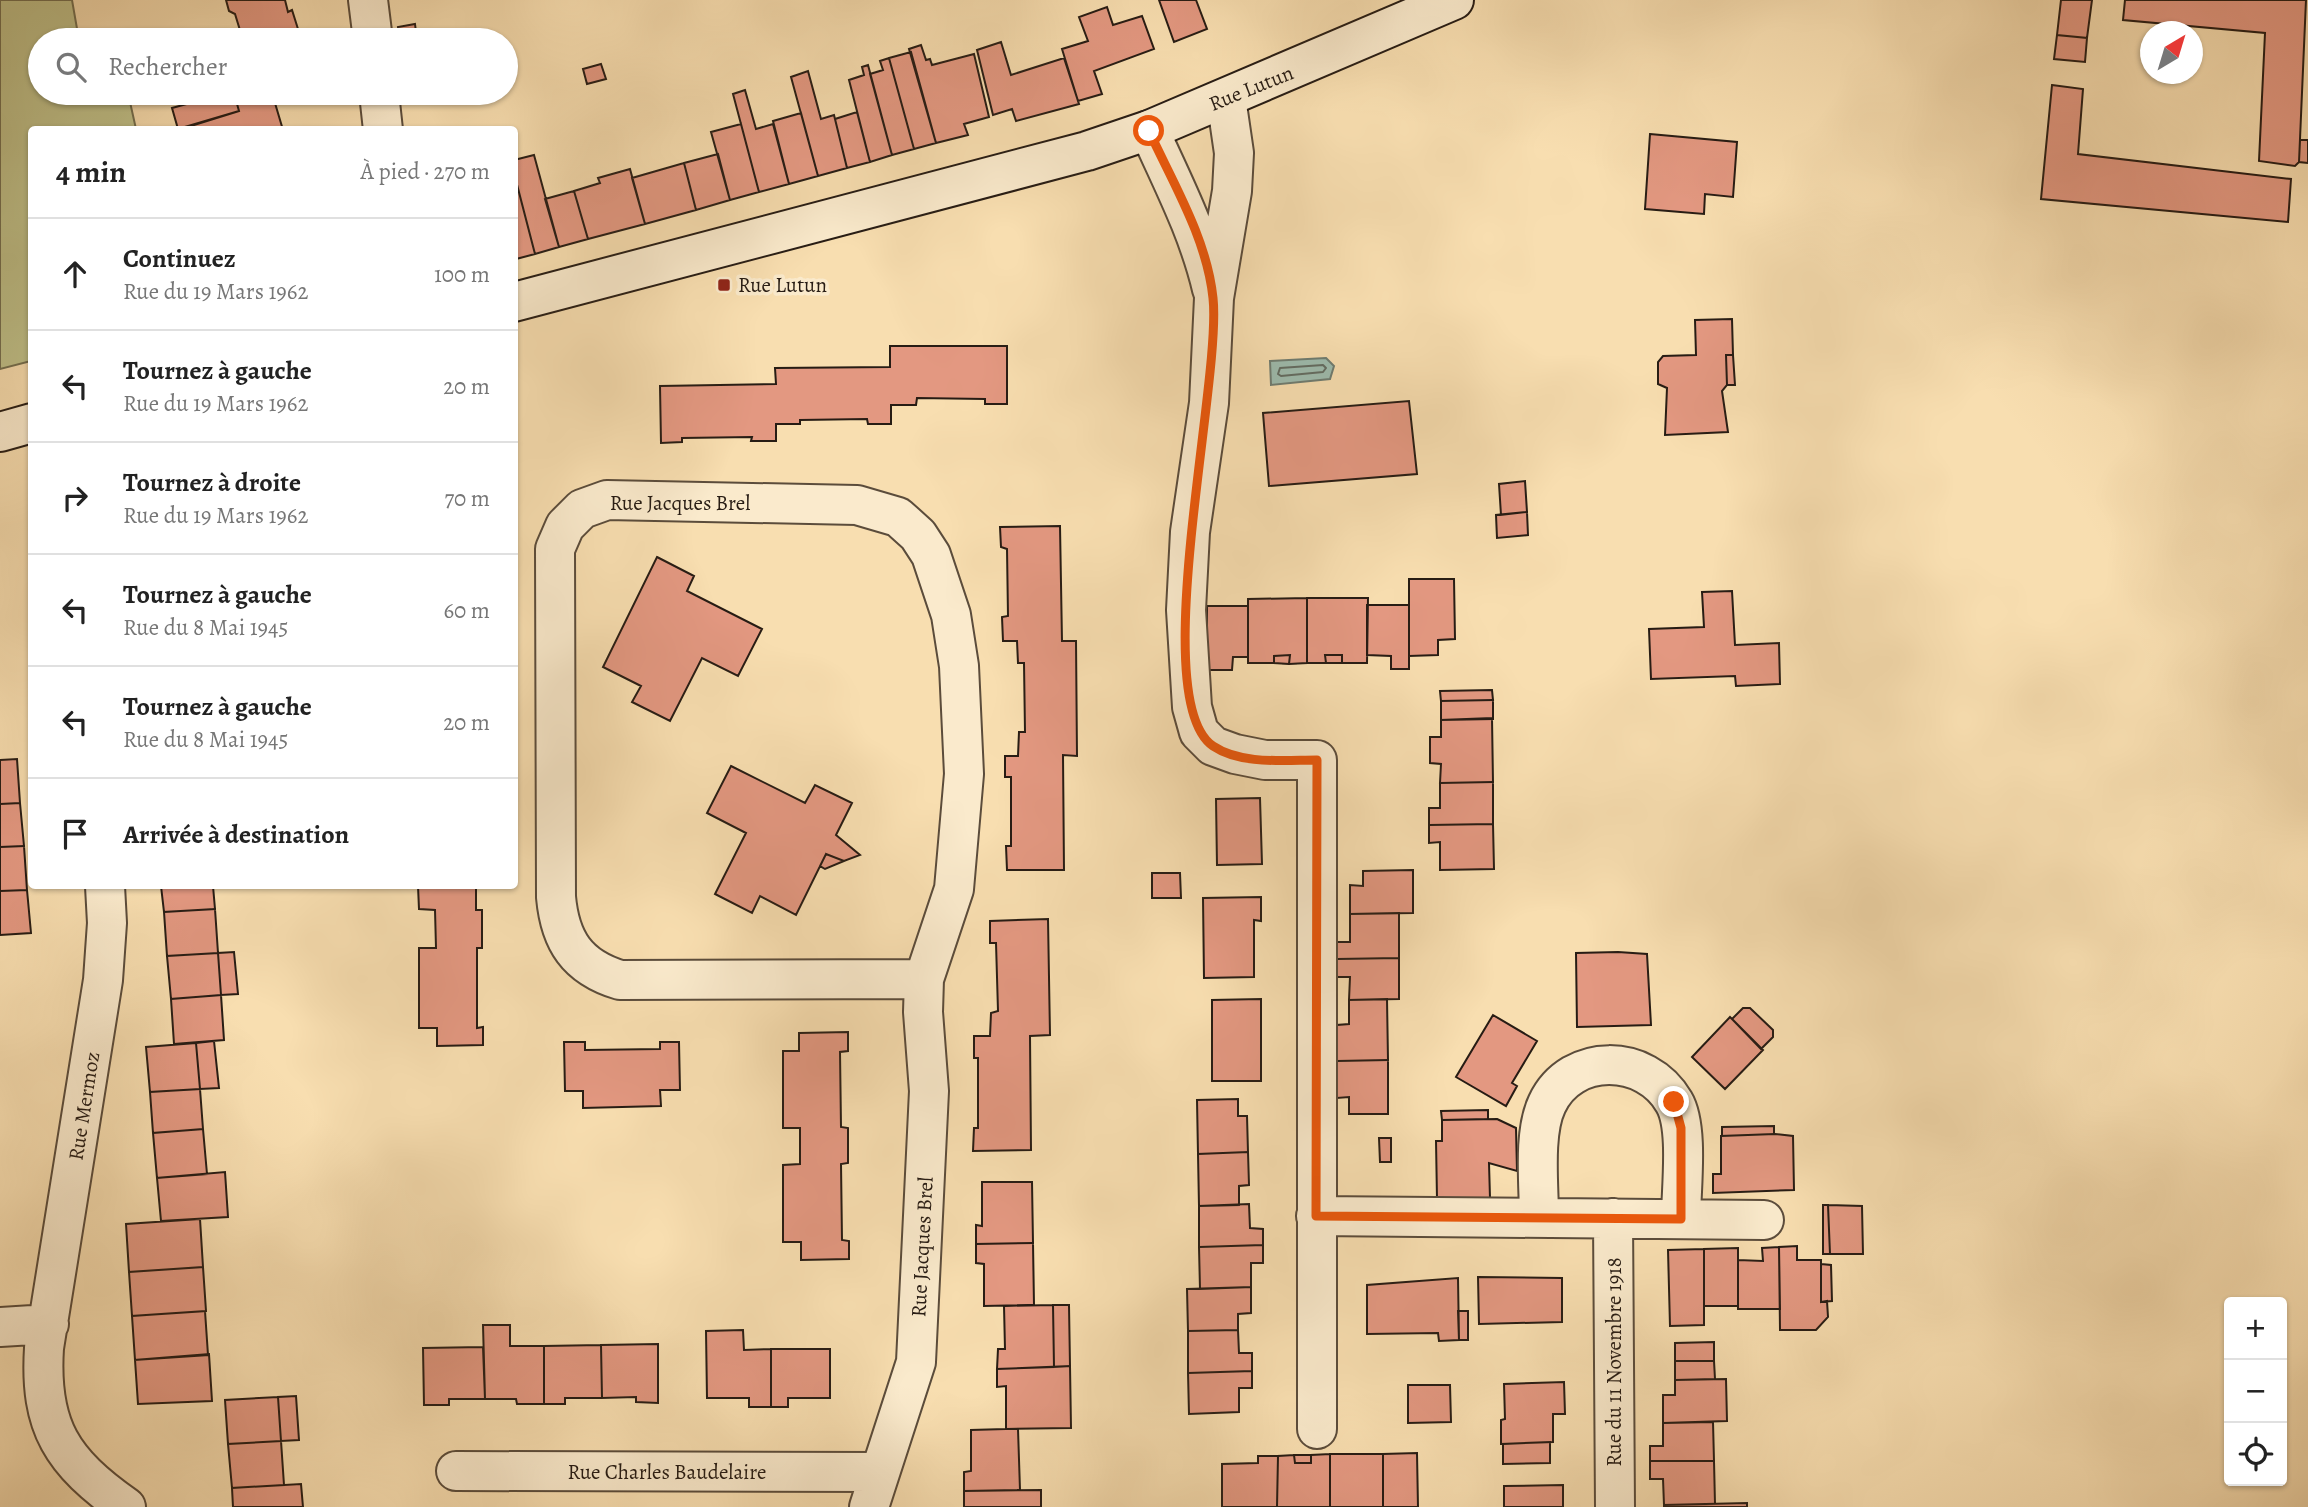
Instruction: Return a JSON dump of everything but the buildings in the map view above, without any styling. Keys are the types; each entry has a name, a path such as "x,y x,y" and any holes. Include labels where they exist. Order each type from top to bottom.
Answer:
{"street":[{"path":"368,0 372,28"},
{"name":"Rue Lutun","path":"518,301 1027,169 1149,131 1454,0"},
{"path":"1227,98 1234,153 1233,178 1213,298 1209,403 1190,532 1188,675 1199,732 1213,746 1265,760 1317,760 1317,1429"},
{"path":"380,105 383,126"},
{"path":"1149,131 1204,254 1213,298"},
{"path":"0,432 28,425"},
{"name":"Rue Jacques Brel","path":"874,1490 910,1388 916,1362 929,1091 923,1012 924,979 954,889 964,774 959,666 951,615 931,555 918,535 898,517 856,505 607,500 582,509 565,526 555,549 556,897 558,919 578,957 597,973 620,980 924,979"},
{"name":"Rue Mermoz","path":"105,889 107,923 103,980 44,1348 43,1388 52,1426 74,1462 104,1492 126,1507"},
{"path":"1539,1217 1540,1132 1546,1105 1562,1082 1581,1070 1604,1064 1628,1065 1654,1080 1674,1102 1681,1128 1681,1219"},
{"path":"1316,1216 1764,1220"},
{"name":"Rue du 11 Novembre 1918","path":"1613,1218 1615,1507"},
{"path":"0,1327 48,1324"},
{"name":"Rue Charles Baudelaire","path":"456,1471 874,1490"}],"green space":[{"path":"0,0 72,0 77,28 28,28 28,105 131,105 135,126 28,126 28,362 0,369"}],"water":[{"path":"1326,358 1334,366 1330,379 1271,385 1270,361"}],"place":[{"name":"Rue Lutun","path":"724,285"}],"route":[{"path":"1149,131 1204,254 1213,298 1209,403 1190,532 1186,610 1192,707 1199,732 1213,746 1265,760 1317,760 1316,1216 1681,1219 1681,1128 1674,1102"}]}
